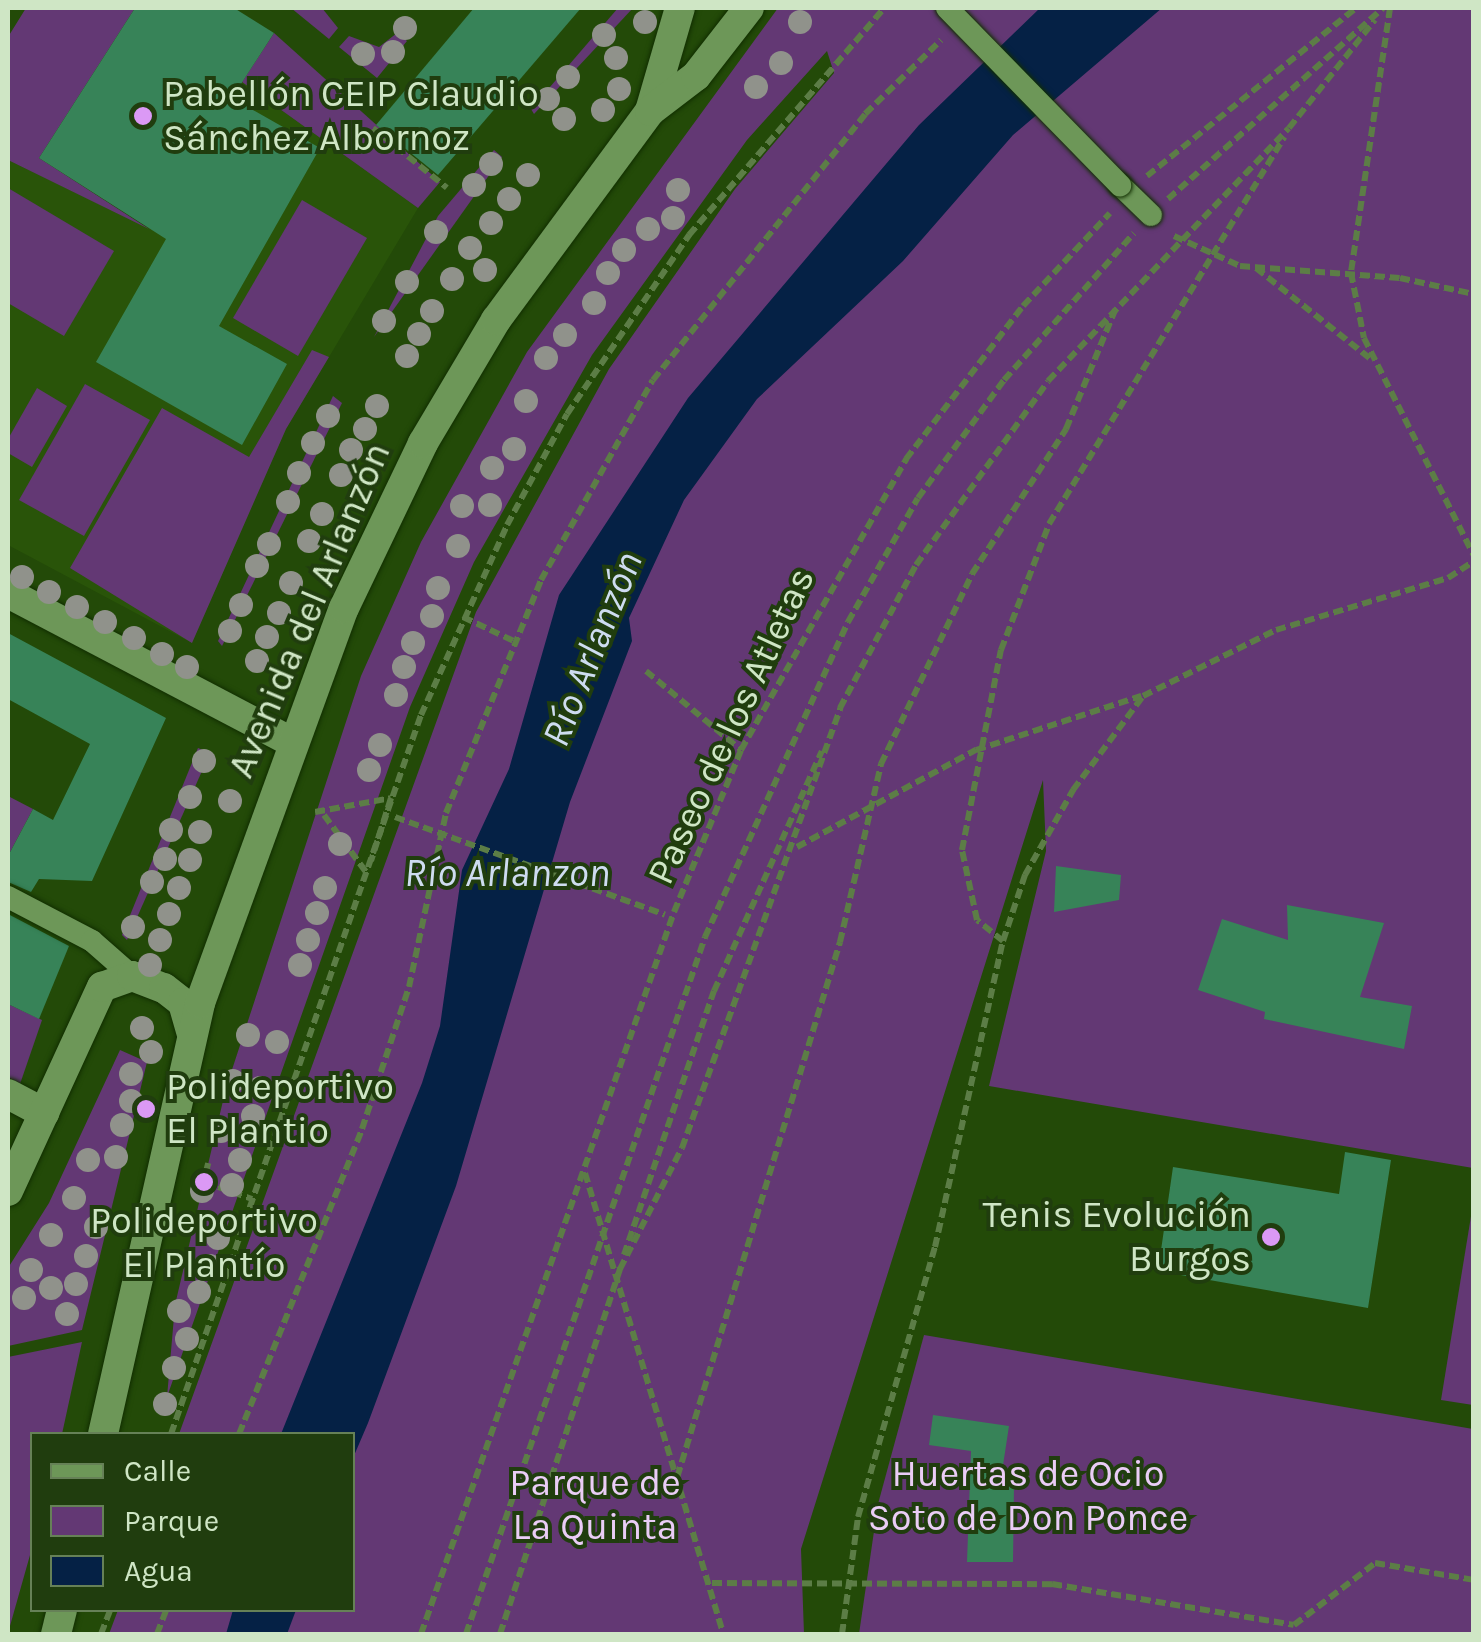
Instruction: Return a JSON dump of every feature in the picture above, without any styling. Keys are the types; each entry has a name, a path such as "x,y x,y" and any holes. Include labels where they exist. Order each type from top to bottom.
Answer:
{"street":[{"name":"Avenida del Arlanzón","path":"650,110 680,8"},
{"name":"Avenida del Arlanzón","path":"103,1432 192,1034 214,963 292,742 423,443 496,320 650,110 696,76 749,8"},
{"path":"947,8 1151,215"},
{"path":"8,593 292,742"},
{"path":"8,897 92,941 132,976 164,988 183,1003 192,1034"},
{"path":"164,988 186,987 214,963"},
{"path":"8,1191 102,987 132,976"},
{"path":"8,1094 44,1113"}],"path":[{"path":"172,1432 391,798 462,617 608,351 733,174 884,8"},
{"name":"Paseo de los Atletas","path":"421,1634 669,917 741,750 906,458 1024,306 1125,189 1356,8"},
{"path":"500,1634 714,990 840,708 948,516 1117,304 1289,128 1386,8"},
{"path":"466,1634 705,937 877,566 1004,380 1151,215 1386,8"},
{"path":"796,848 870,815 976,750 1143,696 1276,630 1448,578 1474,558 1379,367 1351,273 1386,8"},
{"path":"240,1432 362,1129 409,987 446,813 516,642 654,380 865,114 946,35"},
{"path":"373,128 447,188"},
{"path":"1003,941 977,920 962,850 976,750 1000,650 1049,524 1216,260 1289,128"},
{"path":"1151,215 1177,239 1216,260 1253,267 1351,273 1474,294"},
{"path":"1253,267 1345,331 1379,367"},
{"path":"672,1491 840,942 881,764 964,591 1066,429 1117,304"},
{"path":"462,617 516,642"},
{"path":"646,671 741,750"},
{"path":"842,1634 846,1587 972,1098 1003,941 1025,875 1063,807 1143,696"},
{"path":"620,1269 682,1148 796,848 840,708"},
{"path":"366,872 320,814 391,798"},
{"path":"370,861 393,816 391,798"},
{"path":"393,816 669,917"},
{"path":"199,1200 208,1162"},
{"path":"584,1170 620,1269 672,1491 712,1583 722,1634"},
{"path":"204,1182 252,1199"},
{"path":"712,1583 846,1587 1052,1584 1294,1625 1374,1563 1474,1580"}],"shaded area":[{"path":"242,82 418,208 286,429 192,643 8,545 8,160 149,228"}],"green space":[{"path":"26,8 135,8 39,158 149,229 8,160 8,37"},
{"path":"291,8 322,8 338,28 329,39"},
{"path":"618,8 633,8 534,114 531,109"},
{"name":"Parque de La Quinta","path":"778,8 1473,8 1473,1168 989,1086 1046,851 1043,780 801,1549 804,1634 109,1634 117,1612 355,1612 355,1432 180,1432 476,612 609,369 735,189 834,73 827,51 747,140 592,355 474,562 410,707 167,1397 175,1305 226,1088 361,676 421,542 527,352"},
{"path":"274,33 440,182 418,208 242,82"},
{"path":"397,33 407,41 377,78 339,47 349,36 379,47"},
{"path":"494,150 502,157 374,337 438,216"},
{"path":"8,188 114,251 64,336 8,303"},
{"path":"302,200 367,238 298,356 233,318"},
{"path":"312,350 329,357 286,429 192,643 70,568 162,408 249,457"},
{"path":"85,384 150,420 84,536 19,500"},
{"path":"37,388 67,406 32,467 8,453 8,439"},
{"path":"333,396 342,403 222,646 218,641"},
{"path":"198,748 210,753 127,940 122,935"},
{"path":"8,796 33,809 8,856"},
{"path":"8,1004 42,1020 20,1084 8,1077"},
{"path":"120,1050 147,1062 82,1330 8,1346 8,1268 49,1203"},
{"path":"1473,1204 1473,1405 1441,1400"},
{"name":"Huertas de Ocio Soto de Don Ponce","path":"924,1335 1473,1429 1473,1634 859,1634 878,1504"},
{"path":"82,1342 62,1432 30,1432 30,1555 8,1633 8,1357"}],"water":[{"name":"Río Arlanzon","path":"1040,8 1162,8 1013,135 903,261 757,399 684,500 629,618 632,641 570,802 456,1186 355,1453 355,1432 282,1432 422,1083 440,1026 462,870 509,769 559,595 688,398 919,125"},
{"path":"232,1612 295,1612 287,1634 226,1634"}],"building":[{"path":"135,8 234,8 274,33 232,98 320,148 219,326 287,364 242,445 96,362 166,239 39,158"},
{"path":"474,8 581,8 438,175 376,125"},
{"path":"8,633 166,718 92,881 39,879 31,892 8,882 8,856 33,809 53,820 90,744 8,699"},
{"path":"1056,866 1121,875 1119,900 1054,912"},
{"path":"1287,905 1384,923 1360,997 1412,1006 1404,1049 1264,1019 1265,1012 1198,990 1222,919 1288,940"},
{"path":"8,914 69,946 39,1019 8,1004"},
{"name":"Tenis Evolución Burgos","path":"1345,1152 1391,1160 1368,1308 1158,1271 1173,1167 1339,1194"},
{"path":"933,1415 1009,1426 1000,1485 1014,1486 1013,1562 967,1562 971,1451 929,1445"}],"place":[{"name":"Pabellón CEIP Claudio Sánchez Albornoz","path":"143,116"},
{"name":"Polideportivo El Plantio","path":"146,1109"},
{"name":"Polideportivo El Plantío","path":"204,1182"},
{"name":"Tenis Evolución Burgos","path":"1271,1237"}],"water label":[{"name":"Río Arlanzón","path":"592,649"}]}
